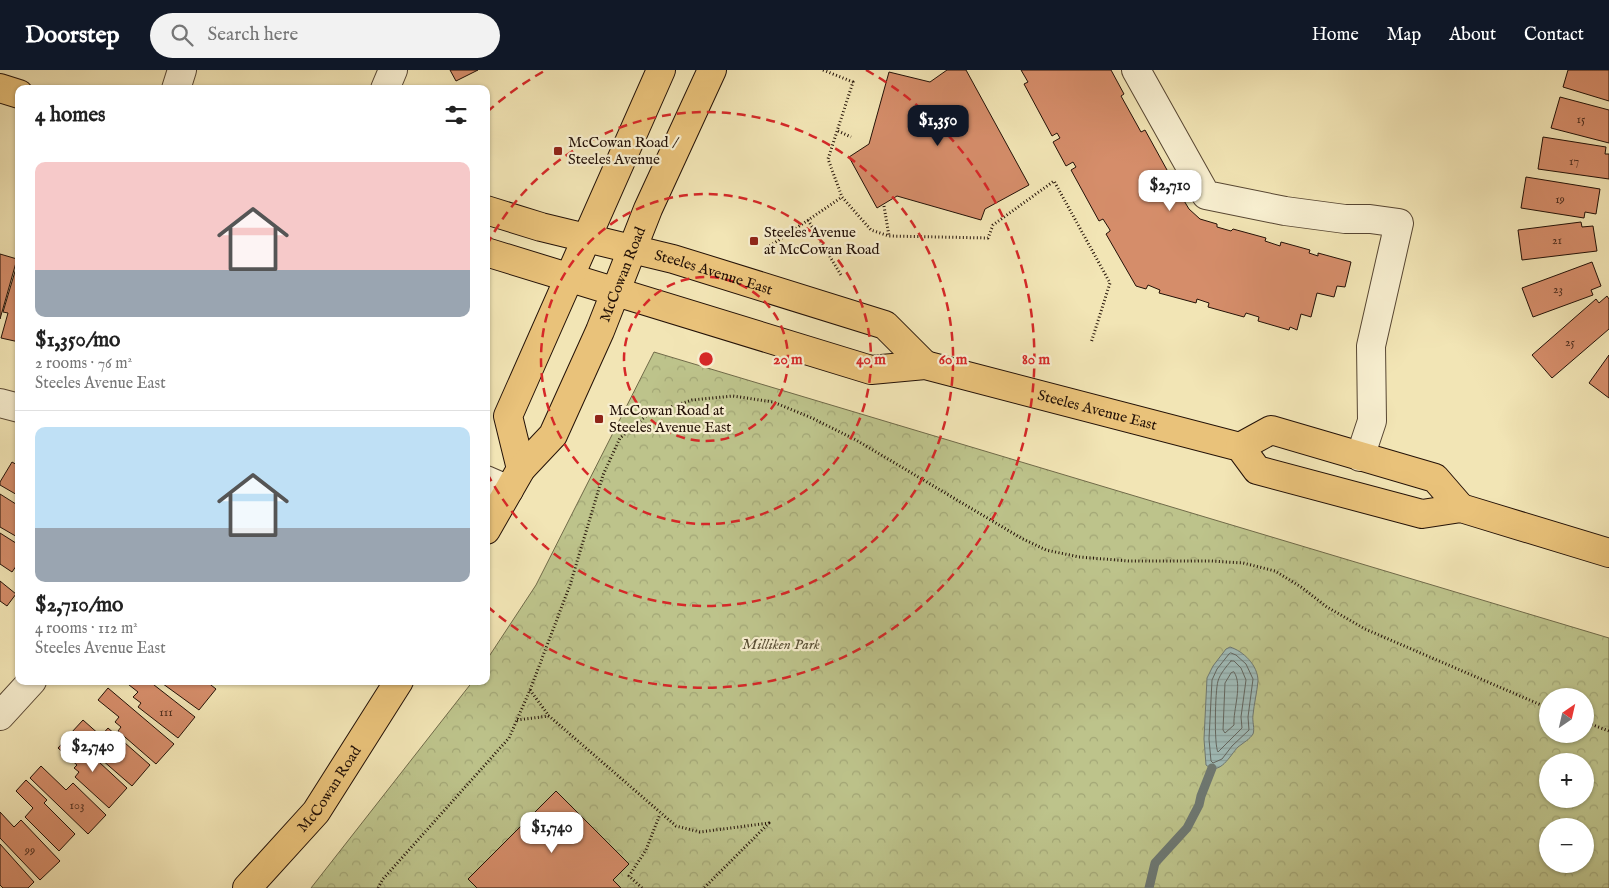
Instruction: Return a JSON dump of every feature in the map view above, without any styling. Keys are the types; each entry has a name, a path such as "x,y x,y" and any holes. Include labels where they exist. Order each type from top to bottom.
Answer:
{"main road":[{"path":"505,480 508,416 661,70"},
{"name":"McCowan Road","path":"490,519 505,480 553,435 600,331 648,209 712,70"},
{"path":"0,88 15,93"},
{"name":"Steeles Avenue East","path":"490,211 540,227 673,259 885,325 924,365"},
{"name":"Steeles Avenue East","path":"490,253 871,370 924,365 1240,447"},
{"path":"1462,508 1435,478 1272,430 1240,447 1257,470 1422,514 1462,508 1609,554"},
{"name":"McCowan Road","path":"247,888 316,812 396,685"}],"street":[{"path":"177,85 182,70"},
{"path":"387,85 393,70"},
{"path":"1136,70 1206,195 1285,211 1345,219 1370,219 1399,223 1371,346 1372,421 1360,457"},
{"path":"0,403 15,407"},
{"path":"0,716 28,685"}],"path":[{"path":"823,70 853,82 828,159 842,197 871,230 889,236 988,238 993,225 1054,182 1110,283 1090,343"},
{"path":"838,131 850,137"},
{"path":"764,250 842,197"},
{"path":"884,206 889,236"},
{"path":"808,220 841,275"},
{"path":"378,888 383,879 509,738 530,690 570,585 602,475 620,438 647,415 692,400 733,396 772,402 812,418 856,440 1021,538 1046,550 1078,557 1129,561 1243,563 1275,571 1301,587 1327,607 1365,629 1539,704"},
{"path":"530,690 549,716 676,826 700,832 769,823 704,888"},
{"path":"517,720 549,716"},
{"path":"1594,725 1609,731"},
{"path":"642,888 629,876 646,850 660,814"}],"green space":[{"name":"Milliken Park","path":"654,352 1609,638 1609,888 311,888 470,685 490,685 490,655 536,585"}],"water":[{"path":"1230,647 1245,655 1253,664 1257,675 1258,681 1253,717 1254,732 1224,764 1220,767 1211,768 1206,765 1204,739 1207,678 1213,666 1226,649"}],"building":[{"path":"450,70 478,70 456,81"},
{"path":"947,70 966,70 1029,185 985,209 981,220 897,196 877,208 849,157 869,144 889,72 930,82"},
{"path":"1021,70 1111,70 1124,94 1121,96 1141,132 1145,130 1172,179 1170,180 1178,195 1180,194 1189,209 1200,219 1217,224 1217,227 1231,231 1233,229 1266,238 1265,241 1280,246 1281,242 1310,250 1309,253 1318,256 1318,253 1351,262 1345,287 1337,286 1334,297 1317,293 1311,317 1301,314 1297,330 1290,327 1289,330 1258,321 1259,317 1246,313 1244,317 1208,307 1209,303 1197,299 1196,303 1159,293 1160,290 1148,285 1146,289 1136,286 1106,234 1110,230 1103,219 1099,221 1071,170 1076,167 1073,162 1066,166 1053,142 1060,138 1057,133 1052,136 1024,84 1028,82"},
{"path":"1568,70 1609,70 1609,101 1563,87"},
{"path":"1560,97 1609,110 1609,143 1551,128"},
{"path":"1543,137 1606,147 1605,154 1609,154 1609,179 1538,169"},
{"path":"1526,177 1600,189 1596,214 1585,212 1584,218 1521,208"},
{"path":"1581,222 1582,227 1593,226 1597,251 1522,260 1518,230"},
{"path":"0,254 15,258 15,266 0,319"},
{"path":"1592,262 1601,286 1591,290 1593,295 1533,317 1522,288"},
{"path":"15,272 15,341 1,338 8,313 3,312"},
{"path":"1607,296 1609,299 1609,329 1552,378 1532,355 1596,299 1599,303"},
{"path":"1609,355 1609,398 1589,383"},
{"path":"12,462 15,464 15,494 0,485"},
{"path":"0,494 15,503 15,536 0,527"},
{"path":"0,533 15,542 15,568 12,572 0,564"},
{"path":"0,581 15,593 15,595 7,606 0,601"},
{"path":"129,685 154,685 195,717 178,738 138,707 141,703 133,697 138,692"},
{"path":"165,685 211,685 216,689 199,710"},
{"path":"108,688 174,744 156,764 118,731 121,727 115,722 119,717 98,700"},
{"path":"83,720 101,736 108,728 150,765 132,786 71,733"},
{"path":"70,735 127,788 109,808 75,777 79,772 74,768 77,765 58,748"},
{"path":"41,766 66,790 73,783 106,815 88,834 30,778"},
{"path":"26,780 47,800 44,803 75,834 59,851 25,817 33,808 16,791"},
{"path":"556,791 629,864 613,880 621,888 477,888 468,879"},
{"path":"0,812 14,827 21,820 60,861 40,880 0,838"},
{"path":"0,844 34,882 28,888 3,888 0,885"}],"waterway":[{"path":"1149,888 1155,863 1187,828 1199,805 1212,768"}],"place":[{"name":"McCowan Road / Steeles Avenue","path":"558,151"},
{"name":"Steeles Avenue at McCowan Road","path":"754,241"},
{"name":"McCowan Road at Steeles Avenue East","path":"599,419"}]}
